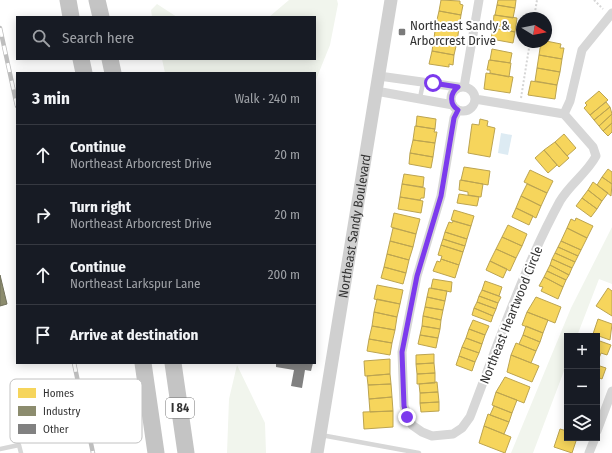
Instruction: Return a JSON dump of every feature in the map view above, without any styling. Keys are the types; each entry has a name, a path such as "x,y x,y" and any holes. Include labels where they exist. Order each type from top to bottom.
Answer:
{"highway":[{"path":"68,0 72,16"},
{"path":"97,0 101,16"},
{"path":"81,60 84,72"},
{"path":"110,60 113,72"},
{"name":"I 84","path":"143,364 156,453"},
{"name":"I 84","path":"173,364 186,453"}],"main road":[{"name":"Northeast Sandy Boulevard","path":"317,453 391,0"}],"street":[{"path":"455,107 451,101 452,93 461,87 479,0"},
{"path":"476,99 564,114 570,101 582,50 611,14"},
{"path":"376,91 420,98 429,102 470,109 476,99 471,89 379,76"},
{"name":"Northeast Heartwood Circle","path":"455,107 441,196 417,276 402,352 404,406 407,417 412,425 422,432 437,436 452,434 462,428 470,416 522,281 561,200 571,186 591,166 596,156 588,142 564,114"},
{"path":"600,423 612,392"},
{"path":"589,453 593,441"}],"lane":[{"path":"420,98 423,83"},
{"path":"320,435 419,453"},
{"path":"0,449 19,445 21,453"},
{"path":"387,453 388,447"}],"path":[{"path":"535,12 537,0"},
{"path":"594,0 611,14"},
{"path":"519,106 529,48"}],"shaded area":[{"path":"289,0 337,0 338,4 330,45 316,80 316,72 165,72 162,60 316,60 316,16 270,16"},
{"path":"157,4 175,16 152,16 151,10"},
{"path":"501,133 512,135 508,155 498,153"},
{"path":"612,227 612,284 599,279 578,333 564,333 564,371 533,453 511,453 571,308"},
{"path":"237,365 265,423 266,453 227,453 229,399"}],"building: Homes":[{"path":"441,0 460,1 460,4 463,5 461,15 439,11"},
{"path":"498,0 516,0 515,8 497,5"},
{"path":"497,5 515,8 513,18 495,15"},
{"path":"439,11 461,15 459,28 436,24"},
{"path":"494,15 516,18 515,32 501,29 502,27 493,25"},
{"path":"436,24 459,28 457,42 434,38"},
{"path":"493,28 515,32 513,43 491,39"},
{"path":"434,38 457,42 454,55 432,51"},
{"path":"552,42 561,44 560,48 564,48 562,59 539,55 540,48 552,48"},
{"path":"492,49 512,53 510,63 490,60"},
{"path":"432,51 454,55 453,65 449,64 449,67 429,64"},
{"path":"539,55 562,59 560,72 537,68"},
{"path":"489,60 511,63 509,77 490,73 490,70 487,70"},
{"path":"537,68 560,72 557,85 535,81"},
{"path":"486,73 513,77 510,93 484,89"},
{"path":"531,81 557,85 555,99 528,95"},
{"path":"599,91 608,100 590,115 584,108 587,105 585,103"},
{"path":"606,102 610,107 594,120 590,115"},
{"path":"610,107 612,114 599,126 594,120"},
{"path":"612,114 612,123 603,131 599,126"},
{"path":"417,116 436,119 435,129 416,126"},
{"path":"480,119 488,121 487,126 495,128 490,157 468,153 472,124 479,125"},
{"path":"612,123 612,132 608,136 603,131"},
{"path":"415,126 435,129 434,132 437,132 435,143 413,140"},
{"path":"564,134 576,148 567,156 555,142"},
{"path":"413,140 435,143 433,157 410,153"},
{"path":"555,142 569,158 559,167 544,150"},
{"path":"544,150 557,165 548,173 535,158"},
{"path":"410,153 433,157 431,168 409,164"},
{"path":"464,167 490,171 488,185 461,180"},
{"path":"608,169 612,172 612,184 602,177"},
{"path":"530,170 553,181 547,193 524,182"},
{"path":"404,174 424,177 423,187 402,184"},
{"path":"602,177 612,184 611,196 597,185"},
{"path":"460,180 483,184 481,197 468,195 468,192 459,190"},
{"path":"593,182 608,193 602,201 588,190"},
{"path":"402,184 425,188 424,198 421,198 420,200 400,197"},
{"path":"527,184 547,193 541,206 521,196"},
{"path":"588,190 602,201 597,209 582,198"},
{"path":"459,194 479,197 477,206 457,203"},
{"path":"521,196 541,206 536,218 516,208"},
{"path":"400,197 423,201 421,213 398,209"},
{"path":"582,198 597,209 591,217 576,206"},
{"path":"516,208 533,216 529,225 512,217"},
{"path":"454,210 474,216 471,226 451,220"},
{"path":"394,213 420,219 416,234 391,227"},
{"path":"576,218 593,226 587,238 567,228 571,219 575,221"},
{"path":"453,221 471,226 467,239 445,232 449,222 452,223"},
{"path":"508,225 527,234 522,246 502,237"},
{"path":"393,228 416,234 413,247 390,241"},
{"path":"567,228 587,238 581,250 561,241"},
{"path":"445,232 467,239 465,246 443,239"},
{"path":"502,237 522,246 516,258 496,249"},
{"path":"443,239 465,246 463,252 441,245"},
{"path":"390,241 413,247 409,260 387,254"},
{"path":"561,241 581,250 578,256 558,247"},
{"path":"441,245 463,252 459,265 441,259 442,256 438,255"},
{"path":"558,247 578,256 575,262 555,253"},
{"path":"496,249 516,258 510,271 490,261"},
{"path":"555,253 575,262 572,268 552,259"},
{"path":"387,254 409,260 406,273 384,267"},
{"path":"441,259 459,265 455,278 433,271 437,261 440,262"},
{"path":"552,259 572,268 569,275 550,265"},
{"path":"490,261 507,269 503,278 486,270"},
{"path":"550,265 569,275 566,280 547,271"},
{"path":"384,267 406,273 403,284 381,278"},
{"path":"547,271 566,280 563,287 544,277"},
{"path":"544,277 563,287 558,299 541,291 543,287 539,286"},
{"path":"433,279 452,282 451,292 431,288"},
{"path":"485,281 502,287 499,296 482,290"},
{"path":"377,285 403,290 400,304 374,299"},
{"path":"429,288 447,291 445,301 427,297"},
{"path":"608,288 612,291 612,316 596,306"},
{"path":"482,290 501,297 498,303 479,296"},
{"path":"479,296 498,303 496,309 477,302"},
{"path":"427,297 445,301 443,310 425,307"},
{"path":"536,297 561,307 555,323 527,312"},
{"path":"377,299 400,304 397,317 374,312"},
{"path":"477,302 496,309 493,316 474,308"},
{"path":"425,307 443,310 441,320 423,316"},
{"path":"474,308 493,316 491,322 472,315"},
{"path":"374,312 397,317 395,330 372,326"},
{"path":"527,312 548,320 543,333 522,325"},
{"path":"423,316 441,320 440,329 422,326"},
{"path":"598,319 612,324 610,340 600,336 600,333 593,333"},
{"path":"473,320 489,326 485,335 469,329"},
{"path":"372,326 395,330 392,343 369,339"},
{"path":"422,326 440,329 438,338 420,335"},
{"path":"526,326 543,333 540,342 523,335"},
{"path":"469,329 485,335 482,344 466,338"},
{"path":"420,335 438,338 436,348 418,344"},
{"path":"523,335 540,342 536,351 519,344"},
{"path":"466,338 482,344 479,353 462,347"},
{"path":"369,339 392,343 390,355 367,351"},
{"path":"600,341 611,345 607,355 601,353 600,356"},
{"path":"516,343 536,351 531,363 511,355"},
{"path":"462,347 479,353 475,362 459,356"},
{"path":"434,354 434,363 416,364 416,355"},
{"path":"511,355 539,366 532,382 507,372"},
{"path":"459,356 475,362 472,371 456,365"},
{"path":"390,359 390,374 365,376 364,361"},
{"path":"434,363 435,373 417,374 416,364"},
{"path":"600,366 606,368 602,379 600,378"},
{"path":"435,373 435,383 417,384 417,374"},
{"path":"390,374 391,384 368,385 367,376"},
{"path":"505,377 530,387 524,403 496,392"},
{"path":"437,382 438,392 420,393 419,384"},
{"path":"391,384 392,397 369,399 368,385"},
{"path":"438,392 439,402 420,403 420,393"},
{"path":"496,392 517,400 512,413 492,405"},
{"path":"392,397 393,411 370,412 369,399"},
{"path":"439,402 439,411 421,412 420,403"},
{"path":"494,406 512,413 509,422 490,415"},
{"path":"393,411 393,427 364,429 363,412"},
{"path":"488,414 509,422 504,434 484,426"},
{"path":"484,426 511,437 505,453 479,443"},
{"path":"560,429 564,430 564,441 576,441 572,453 554,447"}],"building: Industry":[{"path":"0,275 7,304 0,306"}],"building: Other":[{"path":"276,364 313,364 311,371 305,370 302,388 291,386 294,370 276,367"}],"railway":[{"path":"0,28 16,101"},
{"path":"74,364 77,379"},
{"path":"91,443 93,453"}],"place":[{"name":"Northeast Sandy & Arborcrest Drive","path":"402,32"}],"route":[{"path":"407,417 404,406 402,352 417,276 441,196 454,118 458,110 453,105 451,97 452,93 458,87 433,83"}]}
